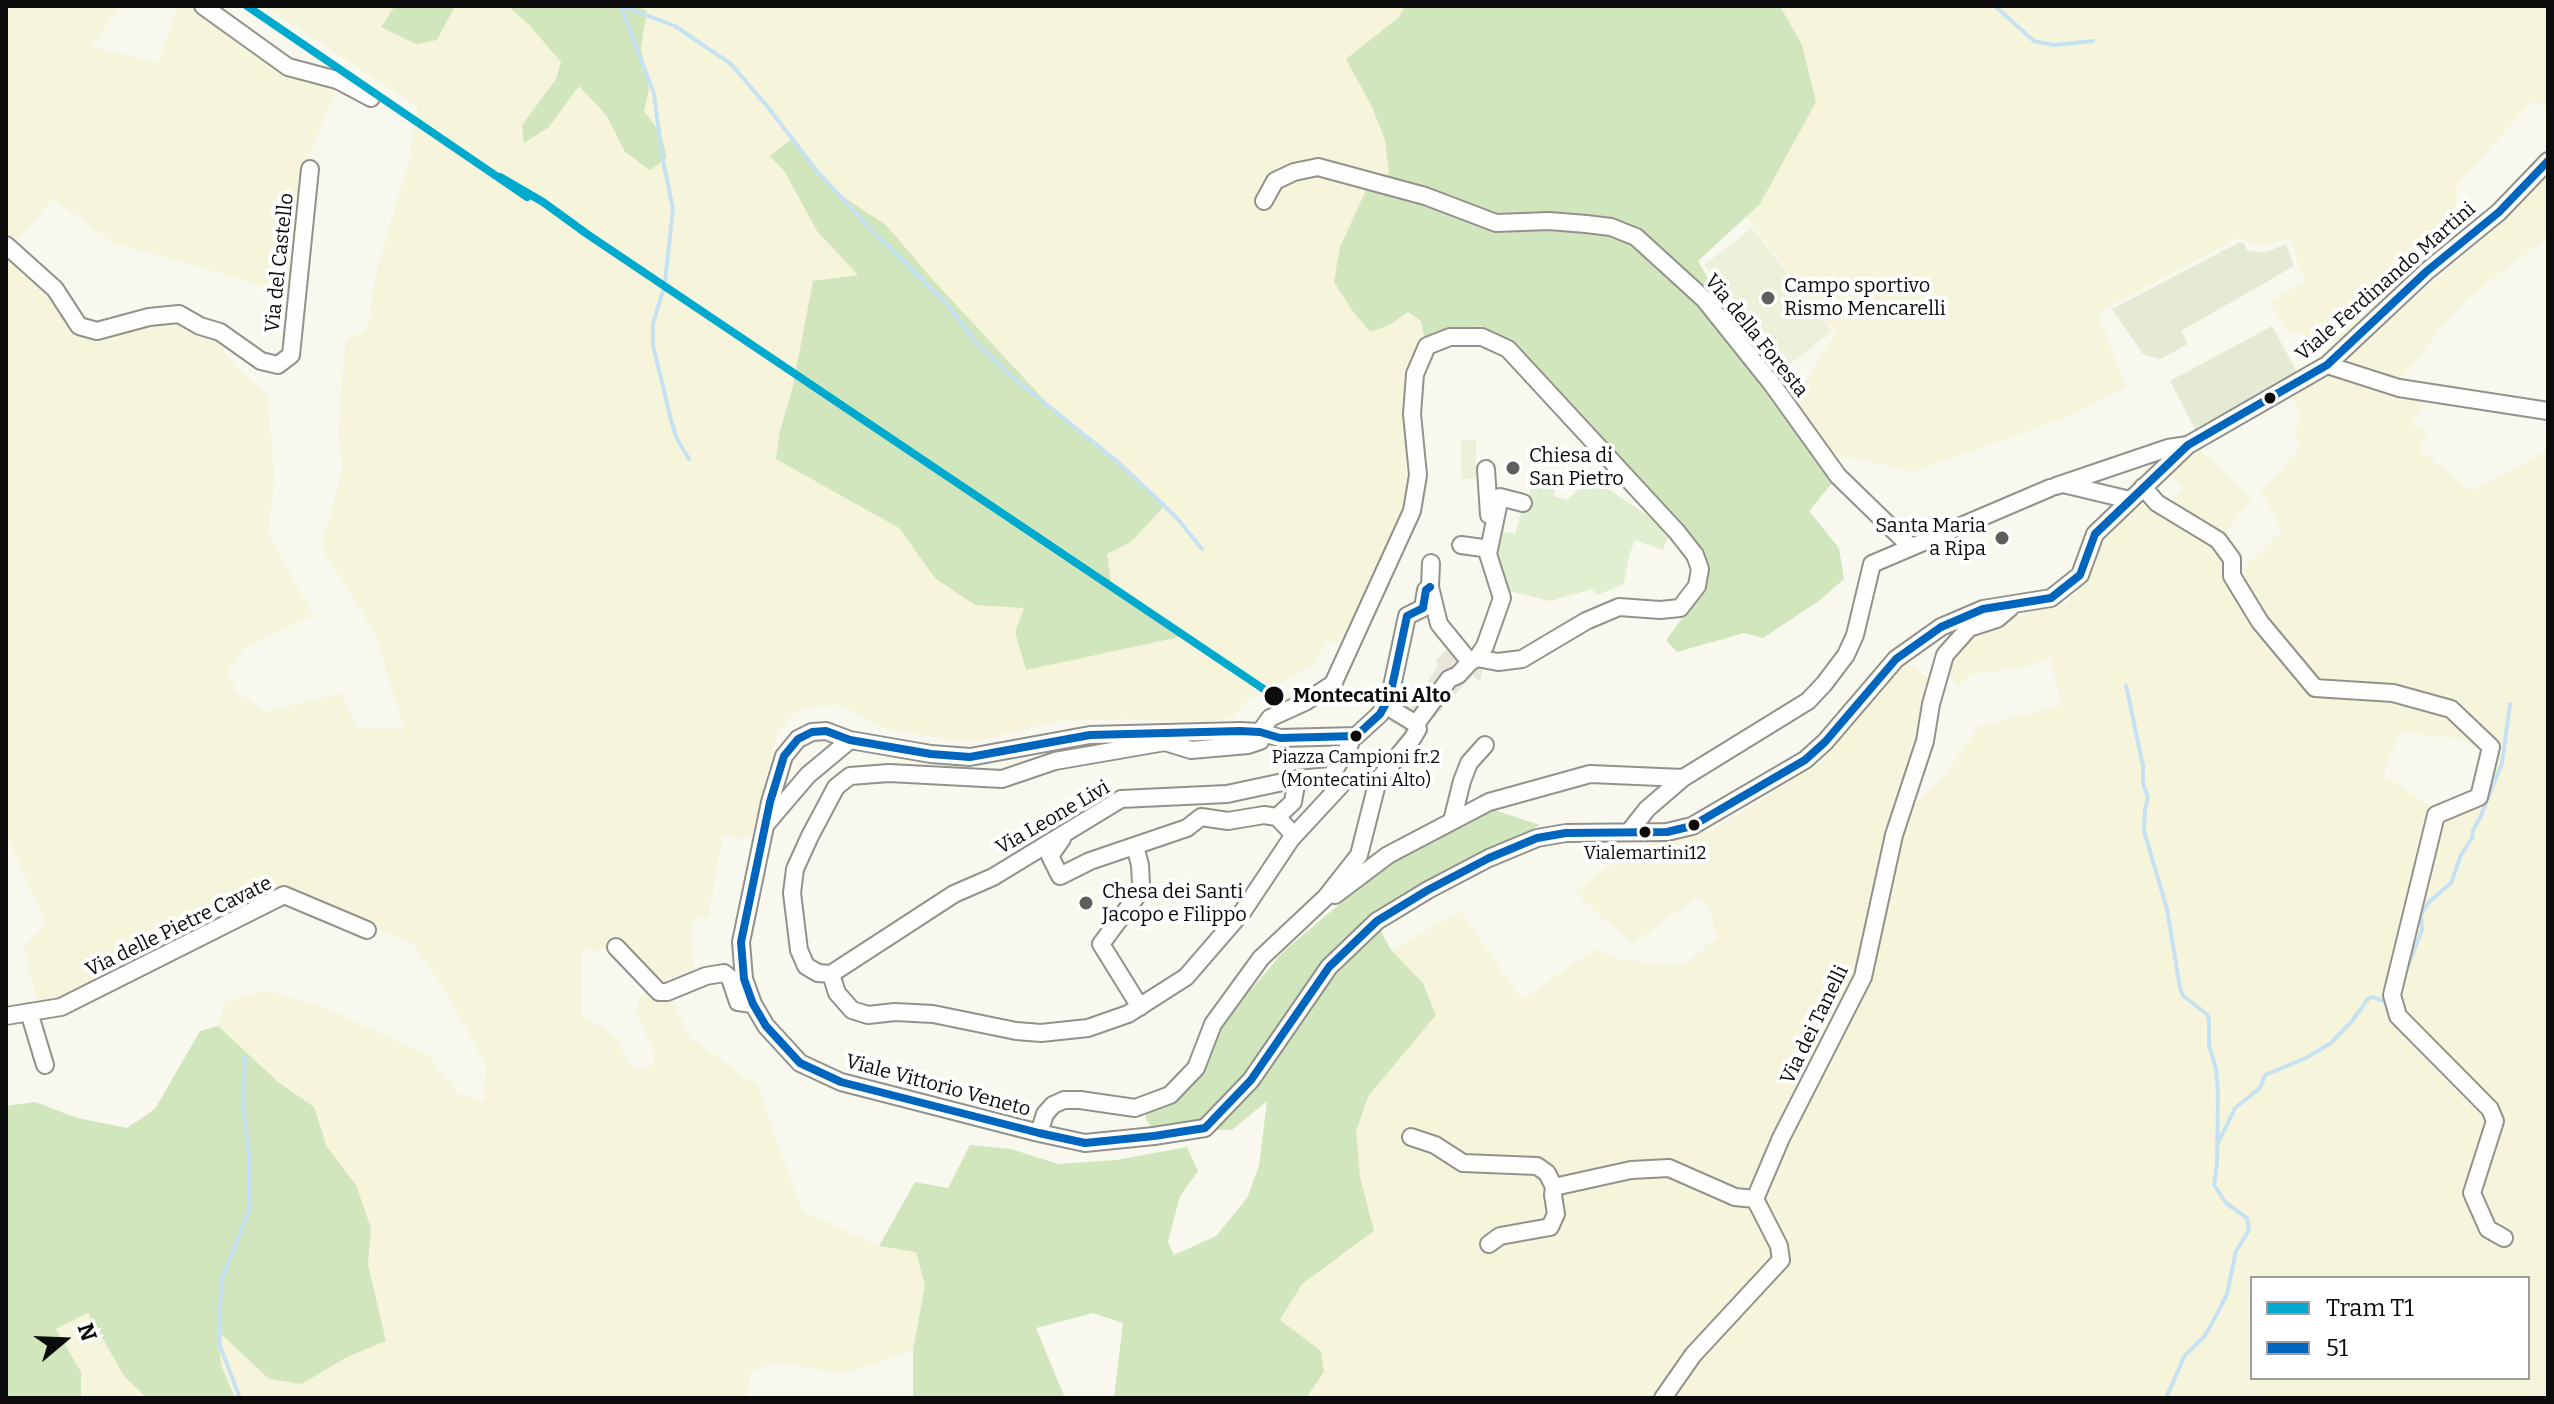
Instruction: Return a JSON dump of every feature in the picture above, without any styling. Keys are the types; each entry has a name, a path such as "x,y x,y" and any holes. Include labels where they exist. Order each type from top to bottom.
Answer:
{"street":[{"path":"203,6 288,67 337,80 371,98"},
{"name":"Viale Ferdinando Martini","path":"1629,832 1667,832 1692,826 1805,760 1825,742 1896,659 1941,627 1983,609 2011,607 2051,598 2080,575 2095,534 2188,445 2327,365 2427,271 2499,212 2548,161"},
{"name":"Via della Foresta","path":"1264,201 1275,181 1294,172 1318,167 1425,196 1496,223 1549,221 1586,224 1611,227 1636,237 1704,299 1772,384 1838,476 1911,547"},
{"name":"Via del Castello","path":"6,245 55,289 79,326 97,331 149,317 179,314 200,326 220,332 261,361 278,365 291,355 310,169"},
{"path":"1430,587 1426,590 1423,608 1407,616 1385,705 1356,736 1350,737 1337,777 1221,940 1186,977 1140,1007 1088,1028 1041,1033 933,1014 895,1012 868,1015 852,1010 837,993 831,974 818,973 806,966 799,950 792,893 795,869 836,787 850,776 889,773 1002,779 1055,761 1165,742 1191,750 1248,745 1260,741 1260,732 1270,718 1305,702 1333,684 1412,511 1418,475 1412,414 1415,374 1427,346 1450,337 1482,337 1508,349 1677,532 1695,555 1700,569 1697,586 1680,608 1619,607 1586,621 1522,659 1498,662 1473,660 1453,645 1439,624 1430,587 1431,563"},
{"path":"2327,365 2399,388 2548,411"},
{"path":"1629,832 1647,809 1683,778 1797,708 1824,684 1846,655 1855,635 1872,564 2056,486 2168,448 2188,445"},
{"path":"1039,1133 1045,1114 1053,1105 1064,1100 1135,1108 1170,1095 1196,1068 1213,1024 1261,958 1326,897 1359,855 1378,780 1449,679 1458,675 1485,646 1502,598 1487,555 1486,469"},
{"path":"2056,486 2130,500"},
{"path":"2143,487 2157,503 2218,540 2232,559 2232,576 2260,622 2315,688 2393,693 2451,709 2491,747 2479,797 2436,815 2392,995 2398,1016 2490,1109 2495,1121 2472,1193 2488,1229 2504,1238"},
{"path":"1487,555 1500,497 1523,503"},
{"path":"1461,545 1487,555"},
{"name":"Via dei Tanelli","path":"1755,1199 1781,1138 1863,977 1894,835 1925,741 1931,704 1945,655 1969,628 1997,619 2011,607"},
{"path":"1385,705 1414,731"},
{"name":"Viale Vittorio Veneto","path":"1350,737 1280,738 1260,732 1075,736 1010,752 970,757 931,754 850,740 820,731 803,736 790,746 780,765 741,942 744,979 753,1004 775,1039 791,1056 815,1072 862,1089 1085,1143 1205,1128 1251,1080 1329,967 1377,921 1477,864 1537,838 1566,833 1629,832"},
{"name":"Viale Vittorio Veneto","path":"764,827 808,775 850,740"},
{"path":"1452,821 1469,763 1485,745"},
{"path":"1326,897 1335,895 1388,855 1489,802 1590,774 1683,778"},
{"name":"Via Leone Livi","path":"831,974 954,894 993,877 1121,799 1227,794 1297,779 1337,777"},
{"path":"1277,817 1293,802 1297,779"},
{"path":"1050,856 1060,876 1090,861 1187,828 1201,817 1228,821 1264,815 1277,817 1294,835"},
{"path":"1050,856 1074,827"},
{"path":"1135,846 1141,884 1136,897 1101,944 1140,1007"},
{"path":"967,888 1007,878 1045,855 1050,856"},
{"name":"Via delle Pietre Cavate","path":"6,1016 61,1007 284,895 367,930"},
{"path":"616,947 659,992 724,973 730,978 738,1002 753,1004"},
{"path":"29,1012 45,1065"},
{"path":"1411,1137 1435,1145 1463,1163 1537,1166 1547,1173 1554,1187 1556,1214 1550,1227 1500,1236 1489,1244"},
{"path":"1554,1187 1631,1170 1669,1168 1735,1197 1755,1199 1779,1246 1781,1260 1693,1355 1663,1398"}],"shaded area":[{"path":"6,6 121,6 91,46 158,63 177,6 195,6 336,91 306,164 291,296 115,244 53,199 6,254"},
{"path":"264,6 395,6 381,28 437,40 455,6 508,6 561,62 556,79 522,124 549,127 579,85 607,116 625,152 661,134 643,112 649,89 641,48 647,11 635,6 1405,6 1398,18 1346,59 1372,107 1385,140 1390,172 1353,220 1340,247 1389,325 1408,311 1421,320 1425,341 1405,372 1407,497 1376,579 1338,642 1325,642 1316,663 1247,701 1232,718 1206,722 1127,719 1060,721 969,743 886,729 840,705 807,707 794,714 777,733 751,839 723,836 708,916 691,920 694,969 665,980 624,947 582,951 582,1015 617,1038 629,1065 641,1070 648,1068 655,1055 636,1011 639,998 648,988 668,995 690,1037 758,1087 803,1213 879,1246 916,1252 925,1285 913,1350 845,1374 777,1363 751,1371 747,1398 235,1398 221,1365 219,1331 269,1379 345,1358 386,1340 368,1264 371,1228 356,1185 327,1147 314,1107 277,1081 218,1026 225,1002 266,990 327,1008 430,1057 458,1094 484,1101 486,1066 444,989 413,944 280,886 60,1001 38,1005 23,947 46,924 10,843 6,842 6,255 43,288 69,328 83,337 178,320 217,338 231,362 268,397 274,474 269,534 313,615 244,649 229,670 235,690 266,712 340,693 358,728 404,727 375,633 321,547 343,467 338,435 345,342 367,330 375,278 408,164 417,106"},
{"path":"1780,6 2548,6 2548,107 2531,102 2457,185 2455,231 2339,342 2289,332 2269,302 2306,281 2299,269 2292,239 2260,246 2238,238 2098,313 2126,387 2064,418 1913,472 1819,450 1791,404 1835,333 1746,217 1760,204 1816,102 1802,45"},
{"path":"2548,167 2548,237 2465,300 2393,388 2425,400 2412,425 2428,432 2420,450 2472,491 2548,450 2548,1398 1306,1398 1324,1372 1280,1321 1302,1284 1374,1231 1360,1177 1356,1131 1369,1095 1436,1015 1423,983 1391,950 1461,911 1522,1000 1595,949 1621,960 1683,965 1718,937 1708,905 1696,898 1632,944 1574,892 1637,846 1714,829 1823,761 1869,701 1907,663 1929,678 1897,802 1914,805 1942,779 1979,726 2061,705 2051,659 2015,669 1973,673 1958,685 1947,674 1965,639 2000,620 2067,604 2086,578 2103,536 2145,499 2159,513 2184,490 2169,472 2199,449 2252,500 2214,546 2240,571 2282,531 2261,492 2300,447 2295,435 2301,413 2292,398 2358,347 2471,250 2519,204","holes":["2400,732 2461,739 2479,749 2475,795 2429,805 2383,774"]},
{"path":"1449,647 1473,656 1483,668 1480,682 1473,675 1422,731 1411,738 1399,725 1382,715 1387,694 1411,707 1438,666 1436,660"},
{"path":"88,1313 124,1376 147,1398 81,1398 81,1372 56,1329"}],"green space":[{"path":"395,6 455,6 437,40 416,44 381,27"},
{"path":"508,6 635,6 647,11 641,48 649,89 644,111 661,134 667,158 650,170 625,152 607,116 579,86 549,127 524,143 522,125 556,79 561,62"},
{"path":"1405,6 1780,6 1802,45 1816,102 1760,204 1698,261 1758,367 1838,476 1809,511 1839,548 1844,579 1820,600 1763,638 1744,633 1677,652 1666,640 1705,588 1702,550 1509,342 1481,326 1425,341 1421,321 1408,312 1389,325 1370,332 1334,282 1340,247 1367,188 1383,181 1389,172 1385,140 1372,107 1346,59 1398,18"},
{"path":"793,138 831,189 886,225 1060,417 1166,504 1131,542 1107,554 1112,589 1179,637 1026,670 1015,632 1024,608 975,605 935,578 899,528 776,459 813,281 858,275 817,231 785,172 770,156"},
{"name":"Campo sportivo Rismo Mencarelli","path":"1752,228 1832,331 1784,369 1704,265"},
{"path":"2240,242 2245,244 2246,250 2264,253 2286,244 2294,266 2181,331 2188,344 2160,359 2143,354 2112,309"},
{"path":"2272,326 2297,372 2195,429 2170,381"},
{"path":"1461,439 1476,440 1476,479 1461,479"},
{"path":"1597,481 1670,531 1663,550 1635,540 1624,584 1597,595 1592,589 1550,601 1505,590 1494,554 1499,531 1515,534 1534,483 1555,490 1553,496 1567,500 1578,490"},
{"path":"1491,809 1540,825 1438,876 1372,915 1391,950 1423,983 1436,1015 1369,1095 1356,1131 1360,1177 1374,1231 1302,1284 1280,1320 1321,1351 1324,1372 1306,1398 1114,1398 1123,1323 1093,1313 1036,1328 1065,1398 913,1398 913,1350 925,1285 916,1252 879,1246 915,1182 948,1188 970,1145 1011,1149 1058,1164 1116,1160 1187,1147 1198,1171 1180,1196 1168,1242 1174,1255 1216,1236 1247,1198 1259,1166 1267,1101 1232,1130 1152,1128 1145,1118 1148,1110 1202,1073 1219,1027 1284,951 1394,858"},
{"path":"218,1026 277,1081 314,1107 327,1147 356,1185 371,1228 368,1264 386,1341 345,1358 302,1384 269,1379 219,1332 221,1365 235,1398 147,1398 124,1376 88,1313 56,1329 81,1372 81,1398 6,1398 6,1106 35,1102 77,1118 127,1128 155,1109 200,1031"}],"waterway":[{"path":"621,6 654,94 673,209 665,282"},
{"path":"622,6 675,26 731,64 816,170 874,233 947,304 977,344 1011,376 1118,462 1177,518 1202,549"},
{"path":"1995,6 2034,41 2054,45 2093,41"},
{"path":"663,291 653,323 653,345 671,420 677,439 689,459"},
{"path":"2126,685 2148,797 2144,831 2167,909 2180,988 2183,996 2207,1014 2209,1019 2209,1046 2216,1068 2218,1092 2214,1185 2226,1203 2247,1218 2249,1230 2236,1251 2227,1294 2204,1337 2185,1355 2166,1398"},
{"path":"2406,971 2422,930 2421,914 2429,902 2451,883 2502,763 2510,704"},
{"path":"2218,1143 2235,1108 2260,1088 2265,1075 2306,1058 2331,1043 2368,999 2373,997 2389,1001"},
{"path":"240,1398 220,1346 219,1321 222,1279 250,1208 243,1058"}],"tram line":[{"name":"T1","path":"247,6 527,197"},
{"name":"T1","path":"500,177 543,202 1274,696"}],"transit line":[{"name":"51","path":"1430,587 1426,590 1423,608 1407,616 1390,696 1380,714 1356,736 1280,738 1260,732 1240,731 1090,735 970,757 931,754 850,740 826,731 812,732 798,739 784,756 770,802 741,942 744,979 753,1004 766,1026 800,1063 841,1082 1039,1133 1085,1143 1205,1128 1251,1080 1329,967 1377,921 1489,858 1537,838 1566,833 1667,832 1692,826 1805,760 1825,742 1896,659 1941,627 1983,609 2051,598 2080,575 2095,534 2188,445 2327,365 2427,271 2499,212 2548,161"}],"place":[{"name":"Campo sportivo Rismo Mencarelli","path":"1768,298"},
{"name":"Chiesa di San Pietro","path":"1513,468"},
{"name":"Santa Maria a Ripa","path":"2002,538"},
{"name":"Montecatini Alto","path":"1274,696"},
{"name":"Piazza Campioni fr.2 (Montecatini Alto)","path":"1356,736"},
{"name":"Vialemartini12","path":"1645,832"},
{"name":"Chesa dei Santi Jacopo e Filippo","path":"1086,903"}]}
